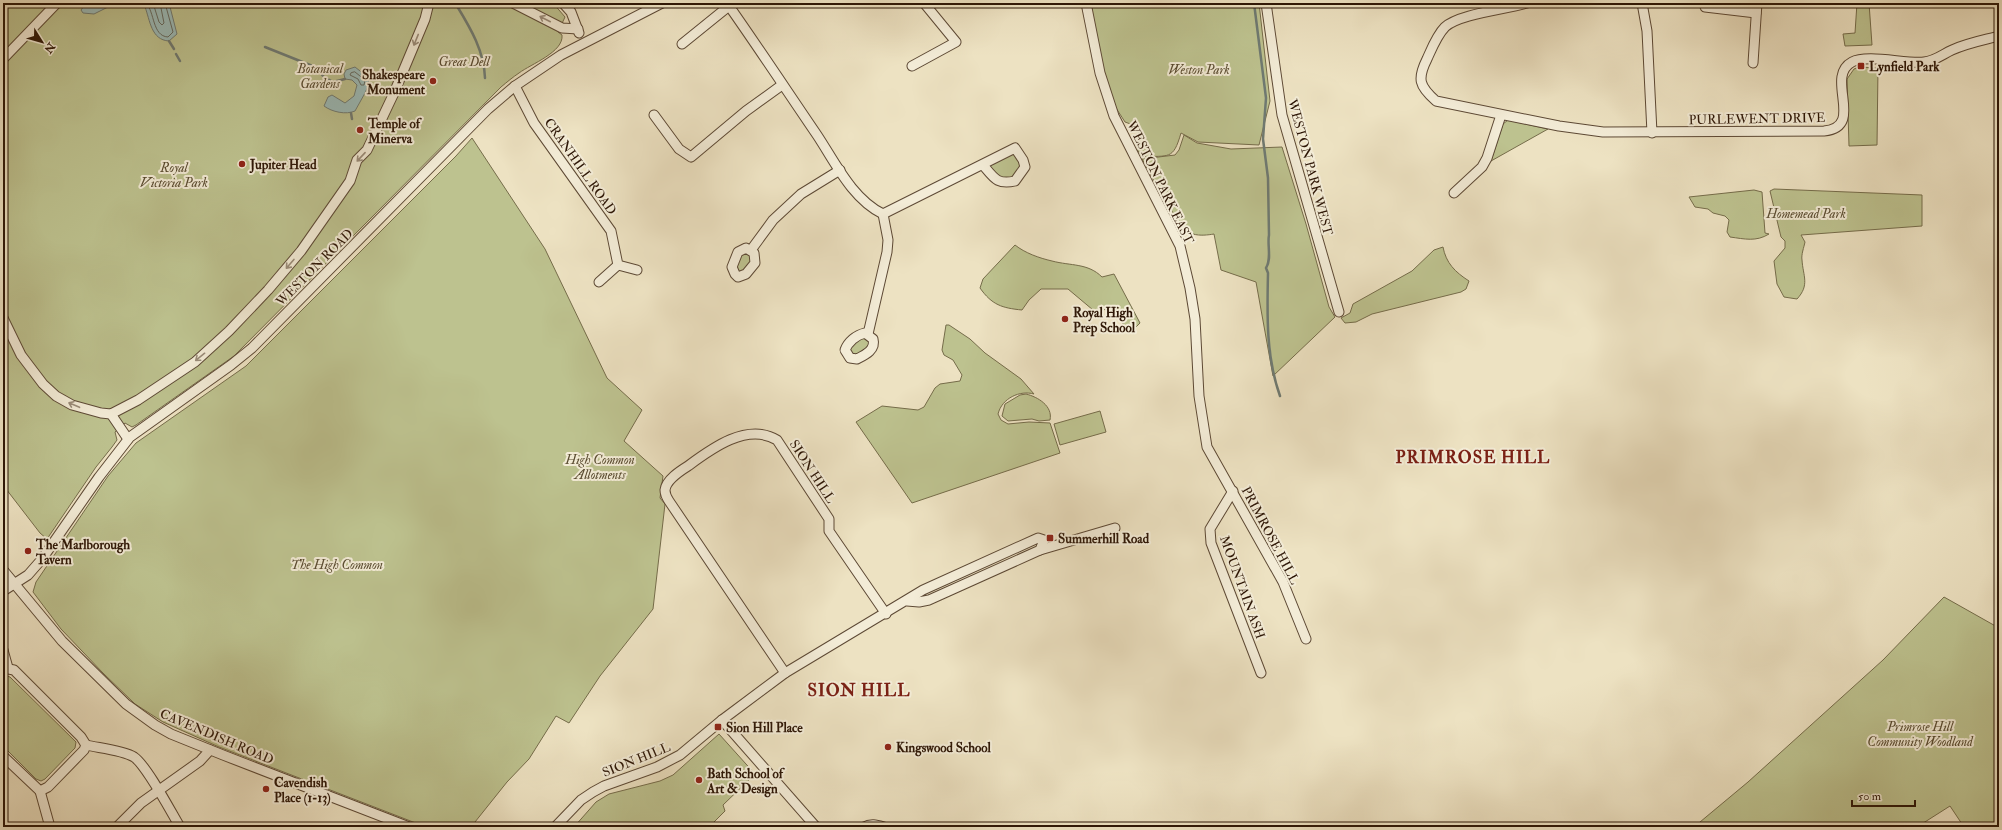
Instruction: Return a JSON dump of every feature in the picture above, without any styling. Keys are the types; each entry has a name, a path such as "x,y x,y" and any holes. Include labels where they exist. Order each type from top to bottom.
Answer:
{"street":[{"path":"3,59 57,3"},
{"path":"3,318 21,355 33,372 56,396 72,405 88,410 111,414 138,400 164,383 216,344 268,290 301,251 350,181 357,160 367,150 396,90 425,19 429,3"},
{"path":"513,3 562,28 578,29"},
{"path":"563,3 571,12 582,42"},
{"name":"WESTON ROAD","path":"3,591 28,574 42,560 99,477 128,439 141,428 231,365 252,348 488,109 515,86 582,42 603,34 662,3"},
{"path":"912,66 956,42 924,3"},
{"name":"WESTON PARK EAST","path":"1086,3 1100,73 1114,116 1180,246 1186,266 1194,319 1199,396 1207,447"},
{"name":"WESTON PARK WEST","path":"1266,3 1282,115 1339,312"},
{"name":"PURLEWENT DRIVE","path":"1528,3 1454,21 1440,34 1421,71 1420,82 1426,92 1436,101 1603,132 1775,133 1834,130 1842,124 1844,115 1841,78 1845,69 1852,62 1874,58 1881,60 1923,62 1934,60 1963,46 1999,36"},
{"path":"1642,3 1647,39 1652,133"},
{"path":"1753,63 1757,3"},
{"path":"682,44 728,5 840,170 865,202 883,214 888,240 887,252 868,334"},
{"path":"1706,7 1756,13"},
{"path":"654,115 678,149 693,161 746,111 782,85"},
{"name":"CRANHILL ROAD","path":"515,86 534,123 611,231 618,265"},
{"path":"1454,193 1465,190 1482,167 1487,158 1500,114"},
{"path":"883,214 1015,148 1023,160 1025,167 1015,181 1005,183 996,180 983,165"},
{"path":"751,250 773,220 801,194 840,170"},
{"path":"599,282 618,265 637,270"},
{"path":"111,414 128,439"},
{"name":"SION HILL","path":"555,827 582,800 593,792 604,786 672,761 722,720 785,673 886,614 829,531 829,519 776,440 766,435 746,435 710,450 679,472 667,484 665,493 785,673"},
{"name":"PRIMROSE HILL","path":"1207,447 1283,582 1306,639"},
{"name":"MOUNTAIN ASH","path":"1233,491 1210,529 1210,542 1261,673"},
{"path":"886,614 923,590 1038,538 1044,540 1040,550 1115,528"},
{"name":"CAVENDISH ROAD","path":"3,570 62,641 126,704 154,725 210,750 410,827"},
{"path":"3,650 5,668 14,670 81,737 86,745 134,757 140,763 158,790 180,827"},
{"path":"722,720 816,827"},
{"path":"40,791 48,787 84,750 86,745"},
{"path":"117,827 141,803 200,761 210,750"},
{"path":"3,756 40,791 50,827"},
{"path":"864,827 877,824 884,827"}],"green space":[{"name":"Royal Victoria Park","path":"3,3 553,3 565,17 558,32 562,35 558,47 546,57 519,73 501,87 234,356 136,425 132,427 125,423 115,432 117,440 96,467 47,539 40,533 3,485"},
{"name":"Weston Park","path":"1089,3 1259,3 1270,101 1259,145 1198,142 1181,133 1175,148 1169,155 1142,157 1136,148 1140,136 1136,126 1125,122 1116,108 1104,74"},
{"path":"1857,3 1869,3 1872,45 1845,46 1843,34 1855,33"},
{"path":"1859,67 1878,68 1877,145 1849,146 1847,79 1854,69"},
{"path":"1508,120 1548,129 1491,161 1503,124"},
{"path":"1184,135 1197,143 1231,149 1282,147 1306,224 1329,307 1335,317 1273,376 1256,282 1221,270 1214,234 1196,235 1187,230 1165,201 1142,159 1175,155 1179,150"},
{"name":"The High Common","path":"472,138 545,249 607,378 642,410 624,441 663,476 660,498 665,504 653,609 600,676 569,723 556,716 529,759 507,782 471,827 426,827 219,747 163,722 135,704 103,673 61,629 33,592 36,582 108,476 136,443 246,366 456,156"},
{"path":"1014,153 1022,167 1014,178 1002,178 988,166"},
{"name":"Homemead Park","path":"1774,189 1922,195 1922,226 1801,235 1805,242 1802,258 1805,285 1797,299 1784,297 1777,284 1774,261 1785,248 1785,241 1781,237 1770,191"},
{"path":"1754,190 1762,192 1765,233 1769,234 1755,239 1730,237 1727,232 1729,220 1725,216 1713,213 1708,209 1695,207 1689,197"},
{"path":"1015,245 1028,253 1042,258 1091,269 1102,277 1114,274 1140,323 1130,333 1112,311 1101,309 1093,310 1068,289 1041,289 1029,300 1022,310 1003,307 993,302 980,288 983,279"},
{"path":"1443,247 1446,258 1452,267 1469,281 1466,289 1461,292 1372,314 1356,322 1345,323 1341,318 1350,313 1353,304 1412,271 1434,250"},
{"path":"749,251 753,262 739,274 735,264 740,254"},
{"path":"946,325 949,325 970,339 985,353 1021,379 1034,394 1023,393 1012,396 1000,408 998,414 1001,420 1008,424 1029,422 1050,423 1060,453 912,503 856,422 882,406 918,410 924,407 935,388 940,384 960,381 962,375 953,360 944,355 942,350"},
{"path":"867,336 871,345 863,354 851,356 849,346"},
{"path":"1026,394 1035,397 1047,406 1050,420 1039,421 1032,419 1008,421 1002,416 1005,404 1020,395"},
{"path":"1100,411 1106,432 1060,445 1054,424"},
{"name":"Primrose Hill Community Woodland","path":"1944,597 1999,628 1999,827 1964,827 1950,806 1917,827 1694,827 1748,782 1883,660"},
{"path":"3,677 10,677 76,742 75,748 45,779 41,781 36,779 3,746"},
{"name":"Bath School of Art & Design","path":"719,734 755,774 723,805 725,811 709,827 574,827 596,802 609,794 660,781 673,775"}],"water":[{"path":"99,3 116,3 94,14 83,13 81,10 84,6"},
{"path":"116,3 139,3 128,5"},
{"path":"139,3 169,3 177,34 169,41 158,37 152,28 145,7"},
{"path":"355,67 369,78 369,84 355,111 347,113 339,112 324,106 328,97 332,95 345,103 354,96 357,85 352,80 345,79 344,74 346,70"}],"waterway":[{"path":"1254,3 1266,98 1263,139 1268,178 1269,260 1266,268 1268,273 1268,336 1272,366 1280,396"},
{"path":"457,6 476,40 482,59 485,78"},
{"path":"169,41 174,49"},
{"path":"265,47 315,67 324,77 333,82 345,79"},
{"path":"176,54 180,61"},
{"path":"351,113 352,119"}],"place":[{"name":"Lynfield Park","path":"1861,66"},
{"name":"Shakespeare Monument","path":"433,81"},
{"name":"Temple of Minerva","path":"360,130"},
{"name":"Jupiter Head","path":"242,164"},
{"name":"Royal High Prep School","path":"1065,319"},
{"name":"Summerhill Road","path":"1050,538"},
{"name":"The Marlborough Tavern","path":"28,551"},
{"name":"Sion Hill Place","path":"718,727"},
{"name":"Kingswood School","path":"888,747"},
{"name":"Bath School of Art & Design","path":"699,780"},
{"name":"Cavendish Place (1-13)","path":"266,789"}],"district":[{"name":"PRIMROSE HILL","path":"1473,457"},
{"name":"SION HILL","path":"859,690"}],"park label":[{"name":"Great Dell","path":"464,61"},
{"name":"Botanical Gardens","path":"320,76"},
{"name":"High Common Allotments","path":"600,466"}]}
